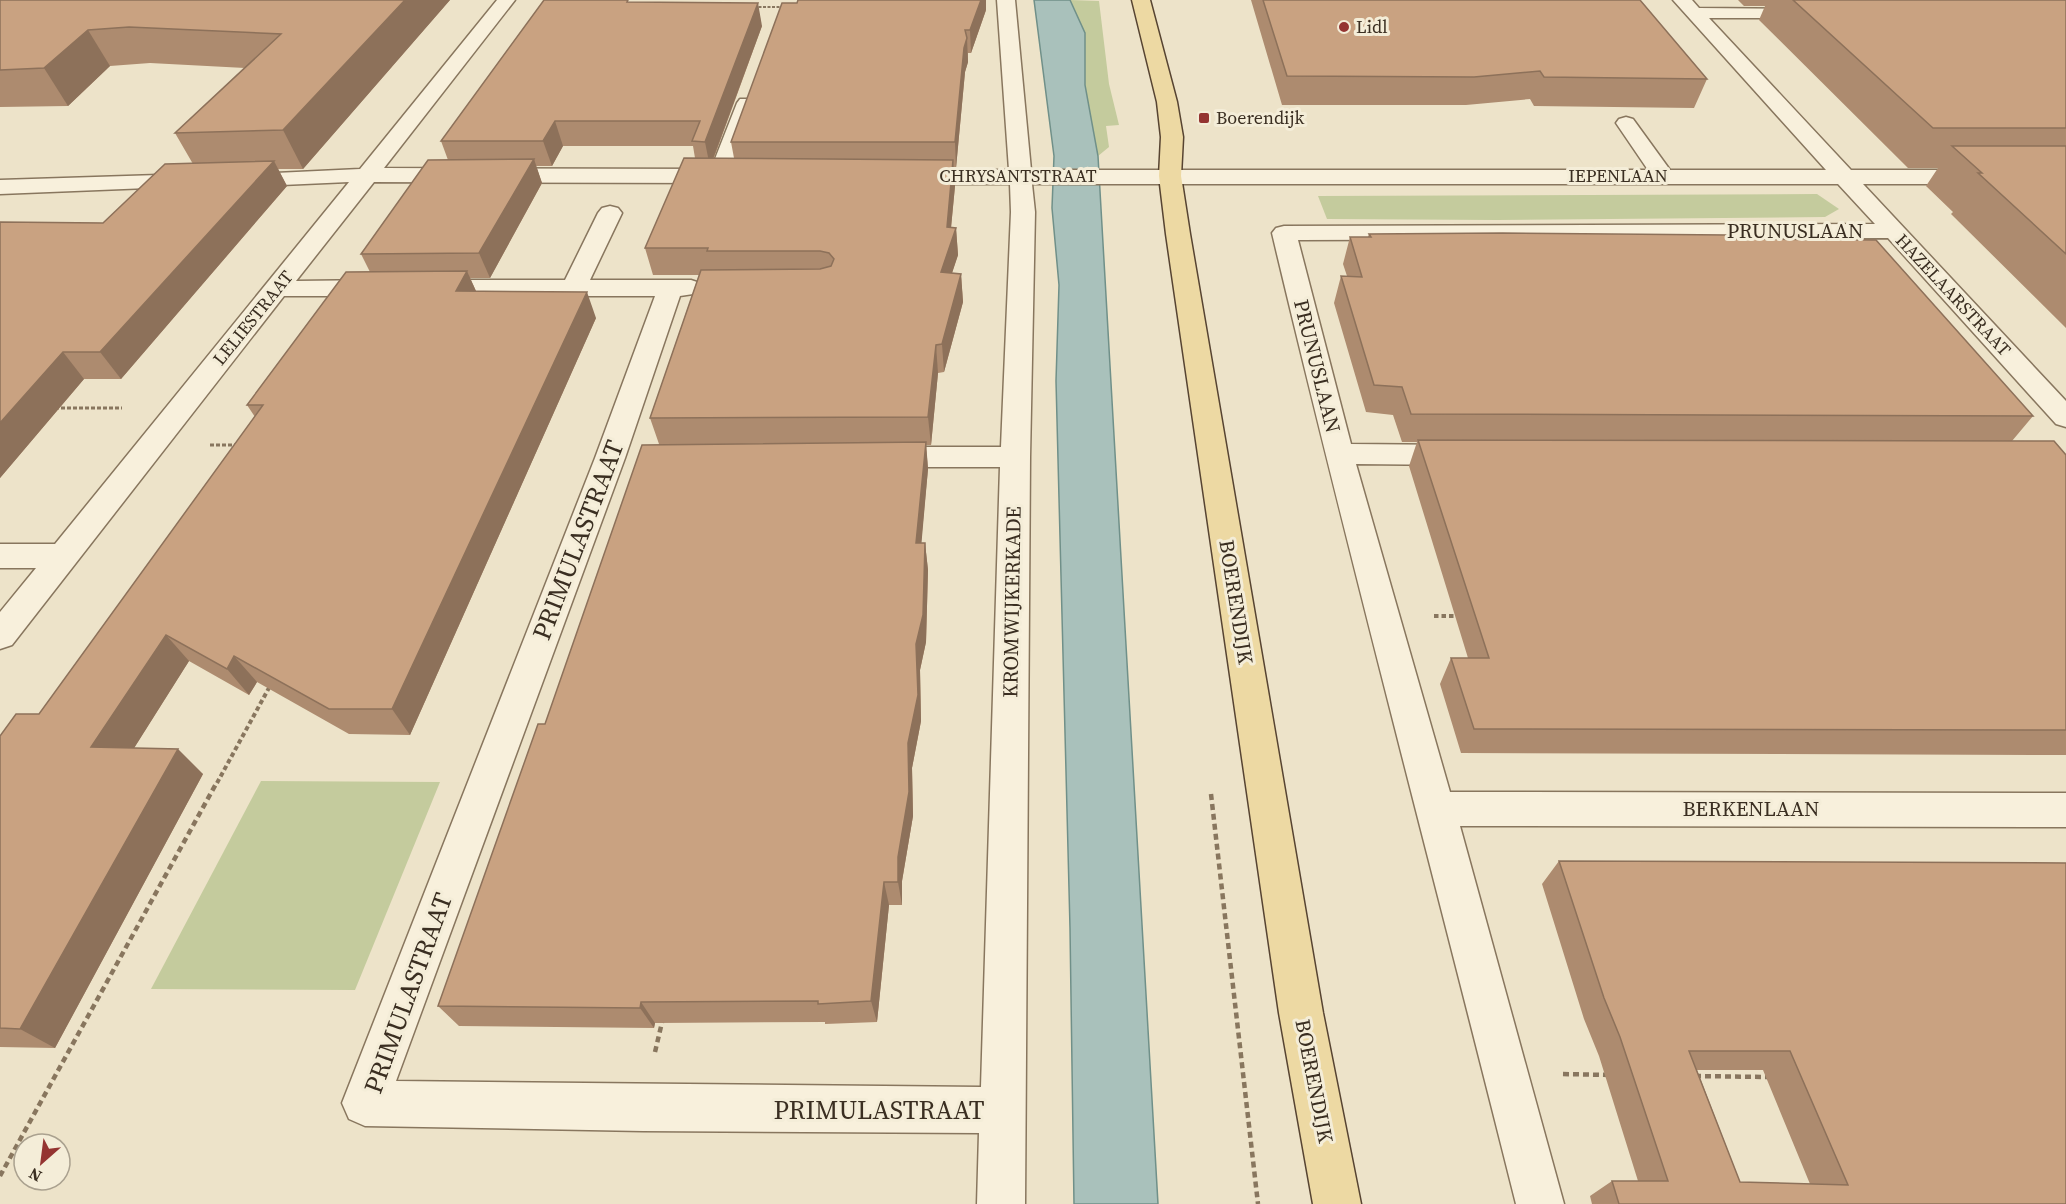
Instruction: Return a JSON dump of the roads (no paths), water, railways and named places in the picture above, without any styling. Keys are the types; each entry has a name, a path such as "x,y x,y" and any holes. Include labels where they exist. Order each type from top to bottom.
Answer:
{"main road":[{"name":"BOERENDIJK","path":"1141,0 1167,102 1172,137 1170,176 1301,1012 1337,1204"}],"street":[{"name":"LELIESTRAAT","path":"0,636 506,0"},
{"path":"983,3 1006,1"},
{"name":"KROMWIJKERKADE","path":"1001,1204 1015,457 1023,212 1032,176 1006,1"},
{"path":"720,176 782,6"},
{"path":"1688,7 1826,13"},
{"name":"HAZELAARSTRAAT","path":"1688,7 2066,417"},
{"path":"1626,123 1663,176"},
{"path":"0,187 367,176 551,174 744,176"},
{"name":"CHRYSANTSTRAAT","path":"895,177 1170,176"},
{"name":"IEPENLAAN","path":"1170,176 2055,177"},
{"path":"2055,177 2066,195"},
{"path":"574,288 610,213"},
{"name":"PRUNUSLAAN","path":"1482,455 1338,454 1284,233 1894,231"},
{"name":"PRIMULASTRAAT","path":"670,288 622,458 365,1103 642,1108 1003,1110"},
{"path":"277,289 718,288"},
{"path":"1338,454 1436,809 1540,1204"},
{"path":"860,457 1015,457"},
{"path":"0,556 63,556"},
{"name":"BERKENLAAN","path":"1436,809 2066,810"}],"water":[{"path":"1034,0 1070,0 1085,33 1085,85 1098,156 1158,1204 1074,1204 1070,928 1056,381 1059,285 1052,208 1054,156"}],"place":[{"name":"Lidl","path":"1344,27"},
{"name":"Boerendijk","path":"1204,118"}]}
